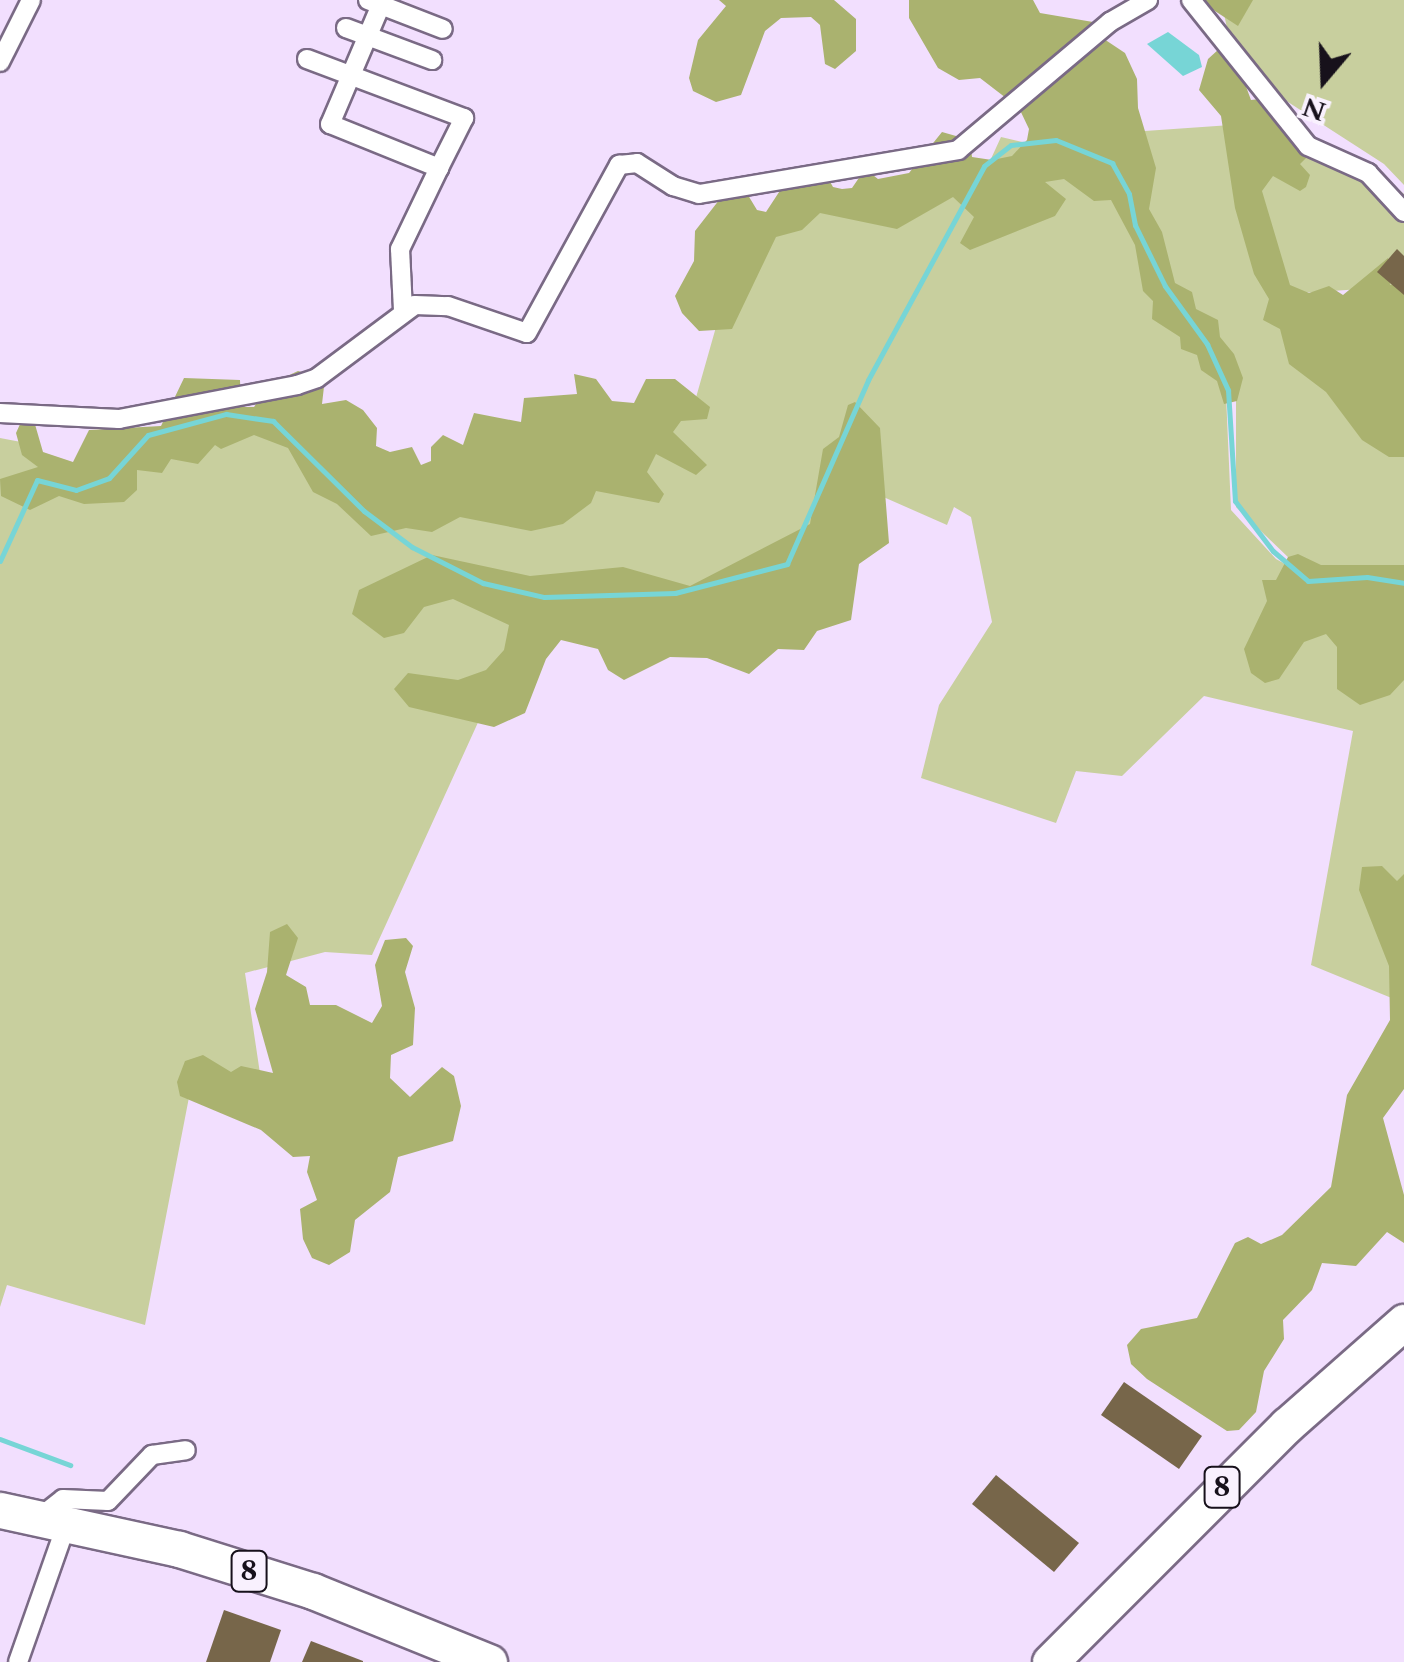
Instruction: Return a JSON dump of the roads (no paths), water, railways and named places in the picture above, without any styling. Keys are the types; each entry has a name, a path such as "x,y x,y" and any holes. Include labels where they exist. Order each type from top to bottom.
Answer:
{"highway":[{"name":"8","path":"1050,1662 1274,1437 1404,1322"},
{"name":"8","path":"0,1510 54,1520 313,1591 489,1662"}],"street":[{"path":"0,62 32,0"},
{"path":"0,413 119,419 297,385 317,378 402,310 436,304 526,333 620,165 637,163 673,186 699,194 958,150 1110,22 1148,0"},
{"path":"1191,0 1308,146 1368,173 1404,212"},
{"path":"439,168 330,124 368,37 378,2 443,30"},
{"path":"346,28 432,60"},
{"path":"307,59 464,118 400,249 402,310"},
{"path":"18,1662 54,1520 64,1499 108,1501 152,1455 186,1450"}],"waterway":[{"path":"0,561 37,480 76,490 109,478 148,435 226,414 273,421 364,511 412,547 483,583 544,597 675,593 787,564 868,380 984,166 1011,145 1056,140 1112,163 1129,194 1135,225 1165,286 1207,344 1228,390 1235,501 1273,551 1308,581 1367,577 1404,583"},
{"path":"0,1439 70,1465"}]}
